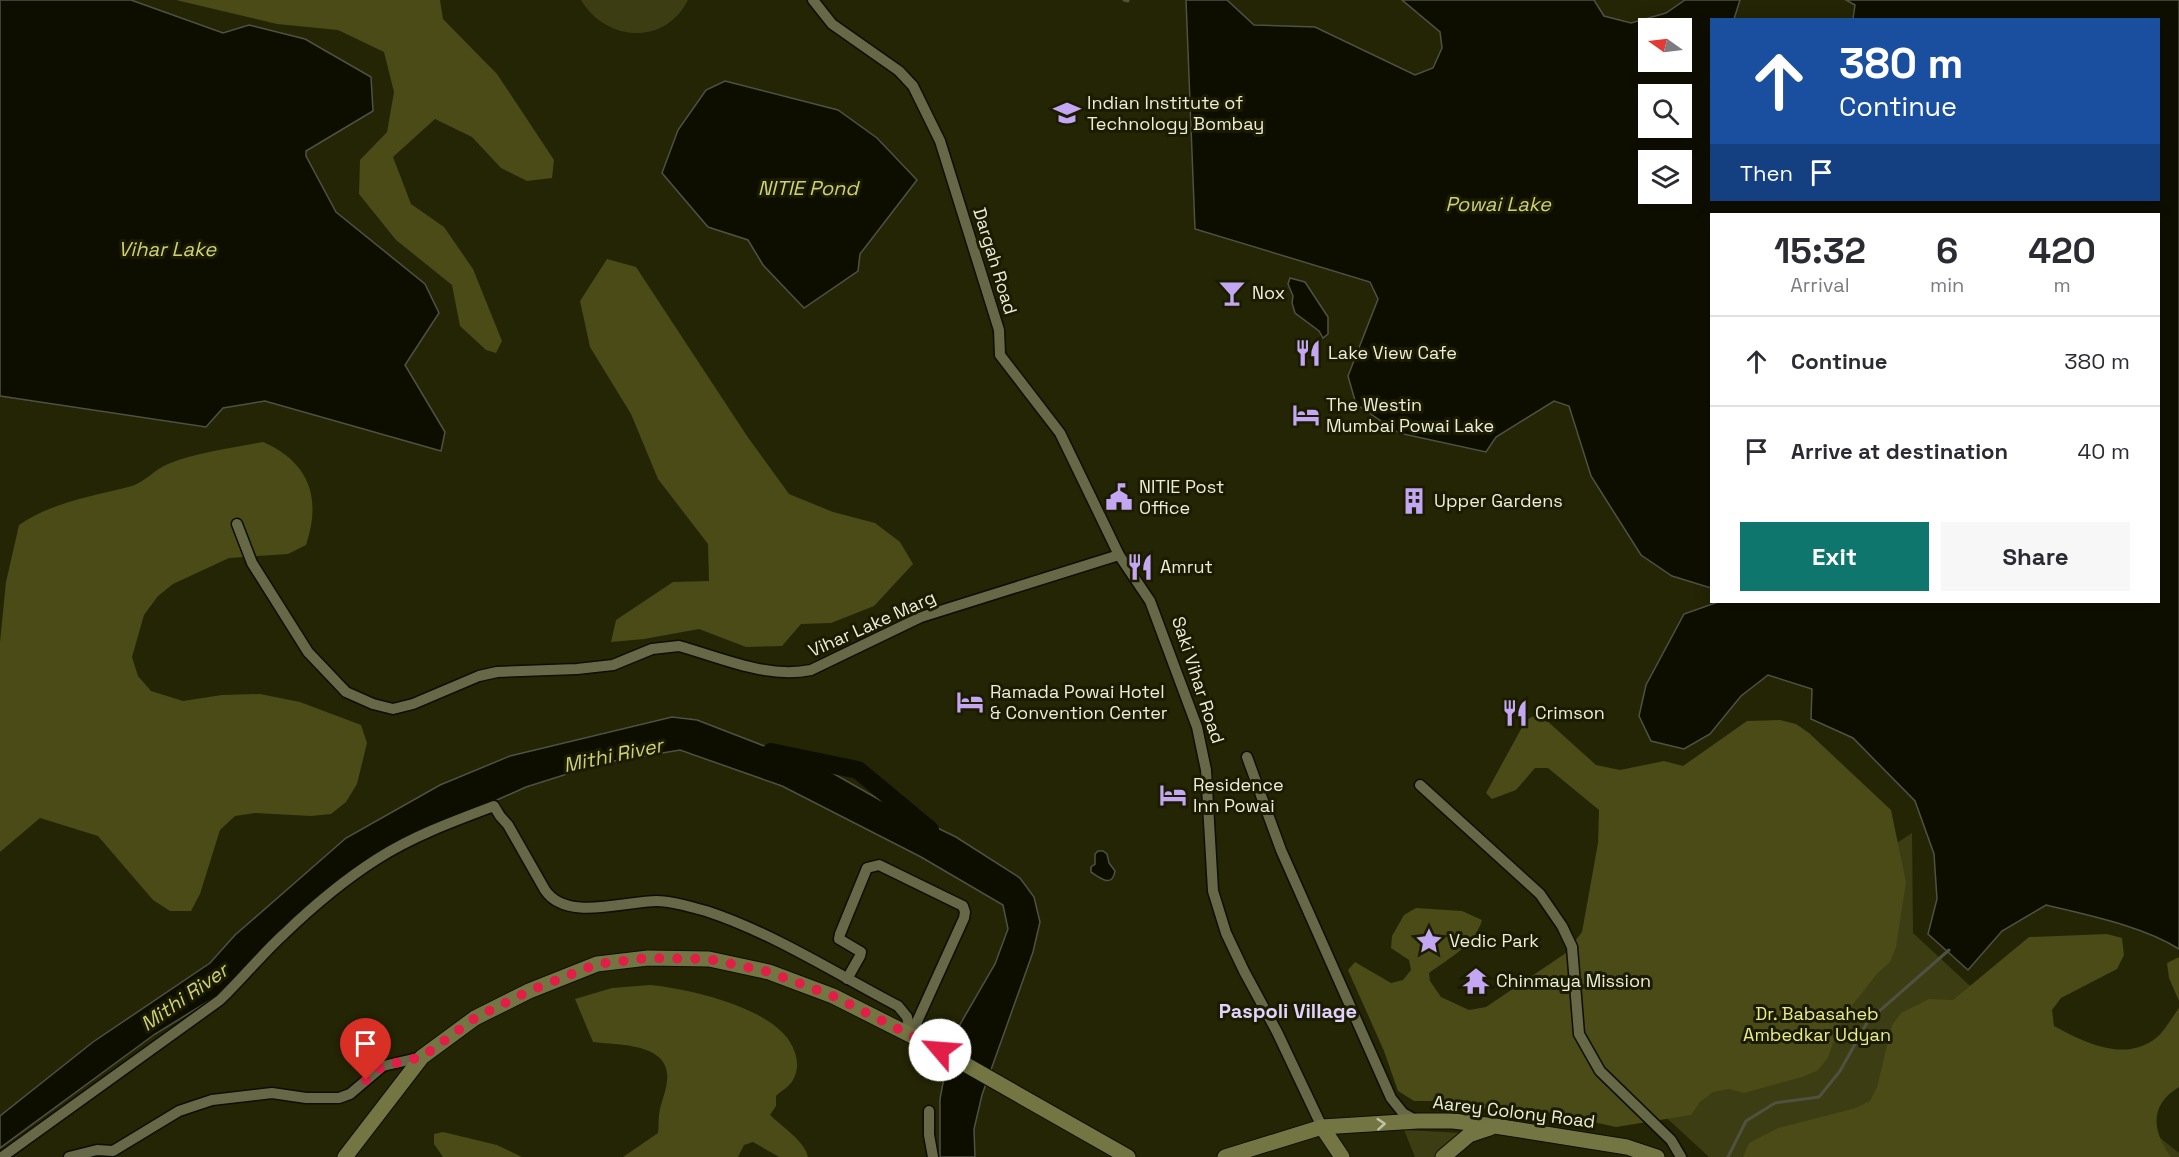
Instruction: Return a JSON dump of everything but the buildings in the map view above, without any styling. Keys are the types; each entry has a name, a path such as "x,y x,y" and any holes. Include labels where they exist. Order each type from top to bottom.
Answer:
{"main road":[{"path":"345,1157 422,1057 475,1018 529,991 597,964 648,958 709,959 769,972 833,996 940,1050 1128,1157"},
{"name":"Aarey Colony Road","path":"1225,1157 1322,1128 1418,1121 1454,1121 1495,1126 1627,1147 1657,1157"},
{"path":"1443,1157 1469,1135 1495,1126"},
{"name":"Saki Vihar Road","path":"1322,1128 1342,1157"}],"street":[{"name":"Dargah Road","path":"813,0 832,24 899,71 913,86 940,141 999,330 1000,355 1060,433 1119,555"},
{"name":"Vihar Lake Marg","path":"237,524 252,563 308,652 346,692 373,704 393,709 413,704 479,676 497,672 577,669 613,665 652,649 664,647 679,646 776,673 811,670 921,617 1119,555"},
{"name":"Saki Vihar Road","path":"1119,555 1150,601 1197,727 1206,770 1213,891 1226,933 1277,1032 1322,1128"},
{"path":"1247,757 1281,850 1390,1098 1403,1113 1418,1121"},
{"path":"1420,785 1540,894 1562,926 1572,946 1579,1034 1600,1071 1671,1140 1681,1157"},
{"path":"2,1157 220,1000 282,935 377,859 434,828 494,806 508,825 550,897 557,902 599,908 658,901 686,905 726,918 785,945 898,1006 907,1017 910,1036"},
{"path":"847,979 861,952 839,939 867,867 879,865 963,906 964,918 910,1036"},
{"path":"69,1157 97,1150 113,1151 179,1112 212,1100 272,1094 306,1098 339,1098 350,1094 383,1066 422,1057"},
{"path":"929,1111 929,1135 933,1157"}],"green space":[{"path":"176,0 440,0 443,19 497,74 554,160 552,178 527,181 501,168 472,137 435,119 393,157 411,204 444,227 473,269 502,341 496,353 486,350 460,326 452,285 396,240 359,194 360,160 387,132 394,92 384,52 338,30 277,24"},
{"path":"581,0 688,0 678,15 665,25 651,31 635,33 620,31 605,24 592,14"},
{"path":"607,259 636,267 747,436 789,494 833,512 875,523 900,542 913,564 874,606 831,623 801,624 782,646 746,647 699,629 644,639 611,642 616,620 673,582 709,581 708,544 658,479 631,414 590,347 580,301"},
{"path":"263,442 279,450 291,460 308,483 312,497 312,512 311,528 306,545 288,554 229,558 173,584 158,596 144,615 132,657 138,676 151,691 183,701 222,695 260,694 300,702 361,725 367,743 357,784 346,802 331,814 311,816 255,813 235,816 220,830 200,894 191,911 170,911 153,900 98,836 40,818 0,852 0,642 6,582 19,525 59,505 137,484 163,466 179,460"},
{"path":"1534,716 1545,719 1596,765 1620,770 1664,761 1683,766 1747,721 1780,720 1796,724 1809,733 1891,810 1906,882 1896,947 1890,962 1877,974 1846,1013 1838,1028 1828,1058 1817,1071 1744,1093 1729,1089 1713,1092 1700,1102 1691,1115 1616,1127 1538,1110 1471,1108 1448,1101 1414,1101 1398,1091 1384,1051 1348,970 1355,962 1391,983 1403,980 1411,970 1409,960 1391,948 1392,936 1404,915 1416,908 1462,911 1482,920 1479,929 1468,944 1429,973 1430,981 1441,997 1469,1010 1486,1007 1566,953 1582,932 1598,843 1599,810 1548,768 1535,768 1516,790 1492,799 1486,793 1526,720"},
{"name":"Dr. Babasaheb Ambedkar Udyan","path":"1912,833 1913,933 1968,984 2179,1153 2179,1157 1709,1157 1620,1075 1830,887"},
{"path":"2107,934 2122,938 2124,955 2117,969 2061,998 2052,1010 2054,1026 2104,1047 2131,1049 2156,1038 2179,1008 2179,1087 2162,1102 2157,1119 2160,1138 2171,1157 1743,1157 1749,1143 1778,1128 1856,1108 1870,1101 1877,1087 1892,1025 1901,1013 1929,999 1953,1000 2029,937"},
{"path":"2179,957 2179,1001 2169,978 2167,963"},
{"path":"650,985 688,991 733,1004 773,1024 787,1038 795,1053 797,1070 792,1082 776,1096 776,1106 770,1115 798,1140 808,1157 779,1157 753,1142 744,1145 738,1157 623,1157 658,1133 659,1112 667,1081 666,1069 661,1059 641,1048 593,1042 575,999 612,988"},
{"path":"1404,1130 1463,1133 1435,1157 1415,1157"},
{"path":"443,1132 497,1145 522,1157 443,1157 434,1144 434,1134"}],"water":[{"name":"Vihar Lake","path":"0,0 131,0 223,33 249,25 305,39 371,77 373,111 306,151 306,156 336,212 425,284 439,313 405,365 445,432 441,451 265,401 223,408 206,427 0,396"},
{"name":"Powai Lake","path":"1186,0 1227,0 1254,25 1315,27 1415,75 1433,68 1442,48 1440,32 1402,0 1594,0 1604,16 1631,23 1638,21 1638,72 1692,72 1692,18 1648,18 1666,13 1685,0 1740,0 1734,18 1710,18 1710,201 2160,201 2160,18 1853,18 1855,5 1846,0 2179,0 2179,949 2132,928 2046,905 2002,931 1968,970 1928,934 1937,899 1934,854 1915,801 1853,738 1811,719 1812,689 1768,675 1741,696 1710,734 1684,749 1651,741 1639,716 1646,685 1684,614 1715,603 2160,603 2160,213 1710,213 1710,588 1672,576 1641,555 1591,476 1569,406 1554,401 1496,437 1486,452 1399,433 1356,404 1348,376 1378,299 1370,282 1195,229"},
{"name":"NITIE Pond","path":"725,81 838,110 877,138 917,180 860,254 858,271 804,308 763,265 748,240 708,227 662,173 678,130 706,90"},
{"path":"1290,278 1305,282 1328,317 1328,334 1323,338 1319,331 1295,313 1292,303 1293,296 1288,284"},
{"path":"672,717 697,720 829,771 880,800 956,837 1020,878 1034,897 1040,922 1033,952 982,1095 974,1129 975,1157 940,1157 940,1099 951,1040 995,964 1008,929 1003,905 921,857 782,786 680,750 602,763 526,787 372,856 275,938 217,996 155,1034 0,1148 0,1116 93,1042 210,963 235,935 346,838 440,785 510,756"},
{"path":"1098,851 1107,854 1109,863 1115,871 1108,881 1091,872 1091,867 1095,864 1095,854"}],"waterway":[{"path":"1124,0 1128,1"},
{"name":"Mithi River","path":"771,752 858,770 930,830"},
{"path":"1728,1157 1746,1121 1775,1103 1819,1097 1840,1071 1868,1021 1949,950"}],"place":[{"name":"Indian Institute of Technology Bombay","path":"1067,113"},
{"name":"Nox","path":"1232,293"},
{"name":"Lake View Cafe","path":"1308,353"},
{"name":"The Westin Mumbai Powai Lake","path":"1306,415"},
{"name":"NITIE Post Office","path":"1119,497"},
{"name":"Upper Gardens","path":"1414,501"},
{"name":"Amrut","path":"1140,567"},
{"name":"Ramada Powai Hotel & Convention Center","path":"970,702"},
{"name":"Crimson","path":"1515,713"},
{"name":"Residence Inn Powai","path":"1173,795"},
{"name":"Vedic Park","path":"1429,941"},
{"name":"Chinmaya Mission","path":"1476,981"}],"district":[{"name":"Paspoli Village","path":"1288,1011"}],"route":[{"path":"366,1080 383,1066 422,1057 475,1018 529,991 597,964 648,958 709,959 769,972 833,996 940,1050"}]}
